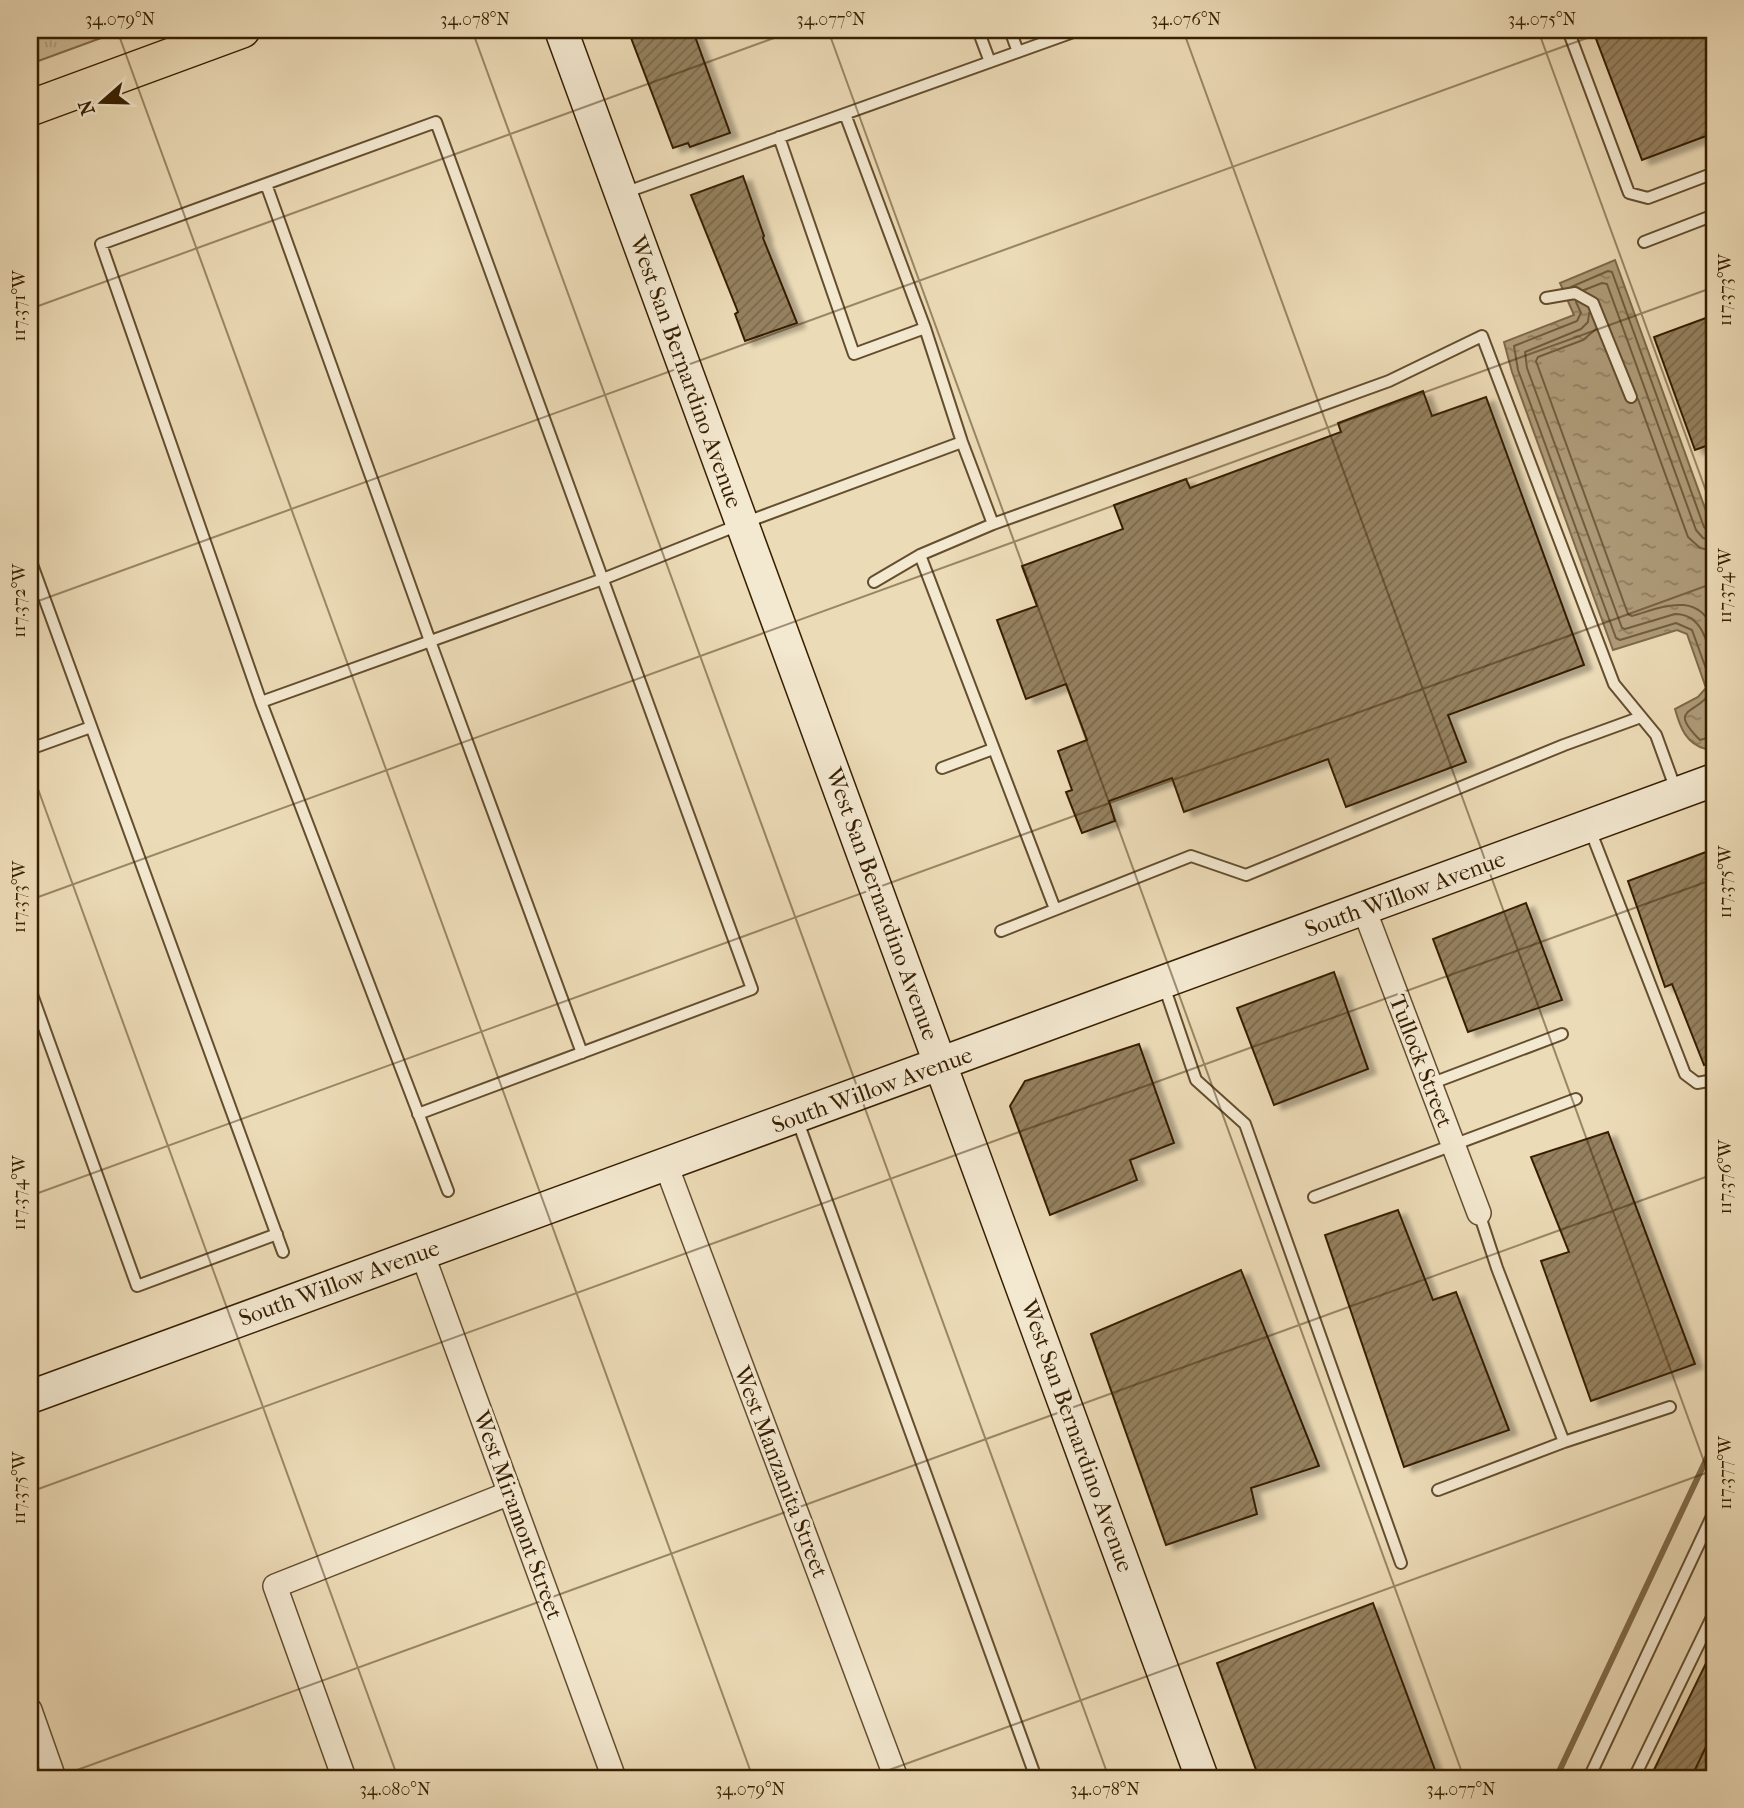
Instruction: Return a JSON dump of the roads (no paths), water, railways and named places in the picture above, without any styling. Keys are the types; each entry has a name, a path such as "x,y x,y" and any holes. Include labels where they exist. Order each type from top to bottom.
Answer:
{"main road":[{"path":"30,107 242,30"},
{"name":"West San Bernardino Avenue","path":"561,30 1202,1778"},
{"name":"South Willow Avenue","path":"30,1398 1714,780"}],"street":[{"name":"Tullock Street","path":"1364,909 1479,1213"},
{"name":"West Manzanita Street","path":"666,1165 896,1778"},
{"name":"West Miramont Street","path":"422,1253 614,1778"},
{"path":"344,1778 275,1586 510,1493"},
{"path":"30,1710 54,1778"}],"lane":[{"path":"978,30 990,62"},
{"path":"1010,30 1018,52"},
{"path":"621,194 1079,30"},
{"path":"1568,30 1629,193 1648,198 1714,173"},
{"path":"845,114 925,328 962,443 993,523"},
{"path":"418,1114 752,989 436,122 101,244 261,702 418,1114 448,1191"},
{"path":"779,137 854,354 925,328"},
{"path":"266,184 430,641 582,1052"},
{"path":"1644,242 1714,215"},
{"path":"1546,298 1575,293 1593,303 1631,397"},
{"path":"874,582 920,555 993,523 1389,381 1482,336 1614,684 1656,735 1678,793"},
{"path":"261,702 603,579 741,524 962,443"},
{"path":"920,555 1055,909"},
{"path":"30,559 283,1252"},
{"path":"1001,931 1191,856 1246,875 1564,745 1641,717"},
{"path":"30,749 91,727"},
{"path":"942,768 993,749"},
{"path":"1589,827 1685,1074 1697,1083 1714,1080"},
{"path":"1164,983 1196,1080 1245,1124 1401,1563"},
{"path":"30,989 137,1286 277,1234"},
{"path":"1430,1084 1562,1034"},
{"path":"1314,1197 1576,1099"},
{"path":"797,1117 1036,1778"},
{"path":"1479,1213 1497,1268 1564,1443"},
{"path":"1438,1490 1670,1407"},
{"path":"1588,1778 1714,1512"},
{"path":"1634,1778 1714,1613"}],"water":[{"path":"1615,260 1714,533 1714,740 1706,749 1689,739 1675,709 1698,697 1706,688 1687,634 1677,630 1613,650 1512,372 1504,342 1574,315 1560,283"}],"waterway":[{"path":"1556,1778 1714,1443"}]}
